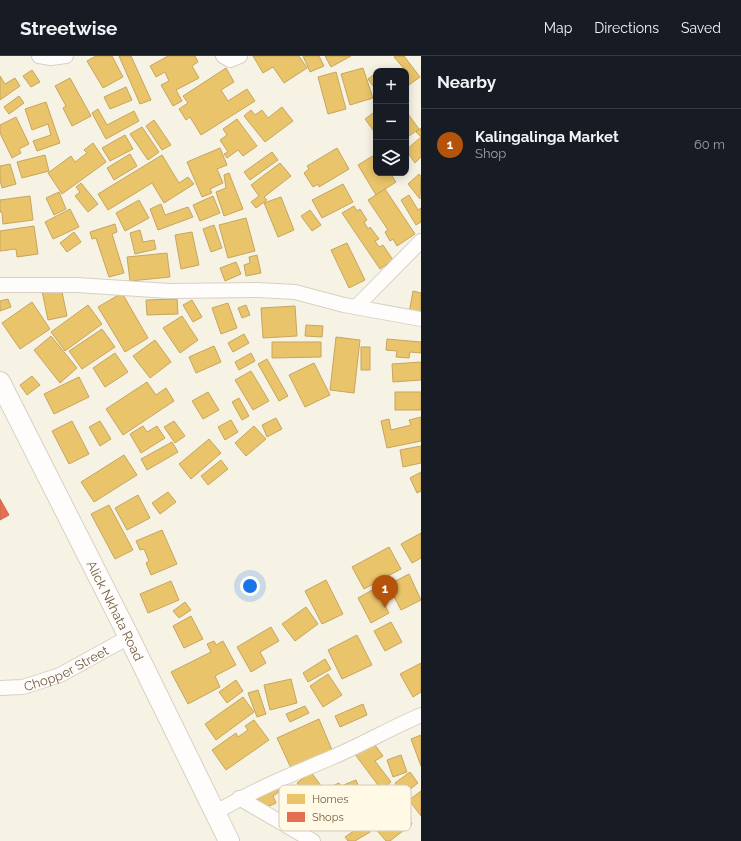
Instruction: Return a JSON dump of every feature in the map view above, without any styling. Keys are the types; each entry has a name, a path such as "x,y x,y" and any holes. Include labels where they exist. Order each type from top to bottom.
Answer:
{"main road":[{"name":"Alick Nkhata Road","path":"0,382 129,637 229,841"}],"street":[{"path":"39,56 51,58 66,56"},
{"path":"223,56 230,60 240,56"},
{"path":"356,307 421,241"},
{"path":"0,284 77,285 168,291 258,290 295,292 356,307 421,319"},
{"name":"Chopper Street","path":"0,688 23,687 60,675 129,637"},
{"path":"215,813 239,798 277,780 335,756 421,715"},
{"path":"239,798 279,821"},
{"path":"296,831 313,841"}],"building: Homes":[{"path":"96,56 112,56 123,77 103,88 87,61"},
{"path":"119,56 131,56 151,100 140,104"},
{"path":"168,56 195,56 198,62 192,66 199,78 176,90 182,101 173,106 161,85 169,81 165,72 156,77 150,66"},
{"path":"253,56 299,56 307,68 284,83 273,67 263,73"},
{"path":"303,56 319,56 324,66 310,72"},
{"path":"325,56 351,56 331,67"},
{"path":"404,56 420,77 409,85 409,68 403,68 394,57"},
{"path":"226,68 234,82 221,90 228,101 247,89 255,101 201,135 190,117 186,120 179,109 188,103 183,96"},
{"path":"363,68 373,98 350,105 341,74"},
{"path":"32,70 40,82 31,87 23,76"},
{"path":"336,72 346,109 328,114 318,77"},
{"path":"373,75 373,86 368,79"},
{"path":"0,76 5,84 15,78 20,86 0,100"},
{"path":"70,78 91,116 72,126 63,108 66,106 55,86"},
{"path":"126,87 132,100 110,109 104,97"},
{"path":"19,96 24,103 9,114 4,107"},
{"path":"46,102 60,143 37,151 33,141 51,135 48,124 32,130 25,109"},
{"path":"282,107 293,121 265,142 244,116 251,110 255,115 262,110 268,118"},
{"path":"98,109 107,125 134,111 139,121 106,139 92,113"},
{"path":"373,113 373,130 365,119"},
{"path":"409,115 419,129 409,136"},
{"path":"16,117 29,144 19,149 21,153 12,158 0,133 0,125"},
{"path":"237,119 257,146 243,156 238,150 227,158 224,154 228,152 220,140 227,135 223,129"},
{"path":"154,120 171,145 162,150 146,126"},
{"path":"142,127 159,152 148,160 130,134"},
{"path":"421,128 421,137 416,132"},
{"path":"125,135 133,149 110,161 102,148"},
{"path":"421,137 421,157 415,163 409,154 409,147"},
{"path":"93,143 106,162 62,194 48,173 71,156 75,162 87,153 84,150"},
{"path":"220,148 227,165 217,169 223,183 210,189 212,193 202,197 187,162"},
{"path":"337,148 349,169 319,187 318,184 313,187 304,173 309,169 307,166"},
{"path":"272,152 278,160 250,180 244,172"},
{"path":"130,154 137,166 114,180 107,168"},
{"path":"45,155 49,171 22,178 17,162"},
{"path":"162,155 179,183 188,177 194,184 164,203 152,183 108,210 98,194"},
{"path":"373,156 373,176 392,176 396,182 376,195 358,165"},
{"path":"280,163 291,176 264,197 267,200 256,208 251,202 259,196 251,185"},
{"path":"10,164 16,184 2,188 0,180 0,166"},
{"path":"229,173 243,209 224,216 216,192 226,188 224,175"},
{"path":"419,174 421,176 420,199 408,184"},
{"path":"81,183 98,204 88,212 75,196 80,192 76,187"},
{"path":"343,184 353,202 322,218 312,200"},
{"path":"385,189 415,234 397,246 393,239 390,241 385,232 388,230 368,200"},
{"path":"59,192 66,209 54,215 46,198"},
{"path":"409,195 418,210 421,208 421,222 416,225 401,200"},
{"path":"30,196 33,220 3,224 2,212 0,212 0,200"},
{"path":"213,196 220,213 200,221 193,205"},
{"path":"281,197 294,230 278,237 264,203"},
{"path":"139,200 149,218 125,231 116,213"},
{"path":"161,204 165,215 188,207 193,217 158,230 150,209"},
{"path":"354,206 357,211 360,209 367,220 364,222 368,229 370,227 379,239 375,241 379,247 383,245 393,260 380,269 342,213"},
{"path":"70,209 79,227 53,239 45,222"},
{"path":"310,210 321,225 312,231 301,216"},
{"path":"246,218 255,251 228,258 219,225"},
{"path":"115,224 117,232 112,234 124,273 109,277 96,238 92,239 90,232"},
{"path":"214,225 222,248 211,252 203,229"},
{"path":"34,226 38,254 17,257 16,249 0,251 0,231"},
{"path":"140,230 143,242 154,240 156,249 135,254 130,233"},
{"path":"74,232 81,242 67,252 60,243"},
{"path":"192,232 199,265 181,269 175,235"},
{"path":"347,243 365,280 349,288 331,250"},
{"path":"167,253 170,277 130,281 127,257"},
{"path":"257,255 261,273 246,276 244,265 250,263 249,257"},
{"path":"236,262 241,274 225,281 220,268"},
{"path":"61,287 67,316 48,320 42,291"},
{"path":"413,291 421,293 421,315 409,313"},
{"path":"122,293 148,338 125,352 98,307"},
{"path":"8,299 11,307 0,311 0,301"},
{"path":"177,299 178,314 147,315 146,300"},
{"path":"192,300 202,317 193,322 183,305"},
{"path":"32,302 50,329 20,349 2,323"},
{"path":"228,303 237,328 221,334 212,308"},
{"path":"88,305 102,324 65,351 51,332"},
{"path":"246,305 250,315 242,318 238,308"},
{"path":"295,306 297,336 263,338 261,308"},
{"path":"182,316 198,340 180,353 163,328"},
{"path":"306,325 323,326 322,337 305,336"},
{"path":"102,329 115,347 82,369 69,351"},
{"path":"244,334 249,343 233,352 228,343"},
{"path":"51,336 77,368 60,383 34,350"},
{"path":"336,337 360,340 354,393 330,390"},
{"path":"387,339 421,342 421,353 410,352 409,358 396,357 397,351 386,350"},
{"path":"155,340 171,362 150,378 133,356"},
{"path":"272,342 321,342 321,357 272,358"},
{"path":"214,346 221,362 196,373 189,357"},
{"path":"361,347 370,347 370,370 361,370"},
{"path":"115,353 128,372 105,387 93,368"},
{"path":"251,353 255,361 239,370 235,362"},
{"path":"267,359 288,396 279,401 258,364"},
{"path":"421,362 421,380 393,382 392,364"},
{"path":"314,363 330,395 305,407 289,375"},
{"path":"251,371 269,401 253,410 235,380"},
{"path":"32,376 40,385 27,395 20,385"},
{"path":"79,377 89,397 54,414 44,394"},
{"path":"147,382 156,395 166,388 174,401 123,435 106,409"},
{"path":"208,392 219,410 203,419 192,401"},
{"path":"395,392 421,392 421,410 395,410"},
{"path":"239,398 249,416 242,420 232,402"},
{"path":"421,417 421,441 387,448 381,421 389,419 391,430 411,425 409,420"},
{"path":"276,418 282,429 267,437 262,425"},
{"path":"231,420 238,432 225,440 218,427"},
{"path":"72,421 89,454 69,464 52,431"},
{"path":"100,421 111,439 100,446 89,427"},
{"path":"174,421 185,436 175,443 164,427"},
{"path":"143,426 147,432 157,426 165,438 141,453 130,434"},
{"path":"254,426 266,439 246,456 235,443"},
{"path":"209,439 221,453 191,479 179,464"},
{"path":"172,442 178,452 147,470 141,459"},
{"path":"421,446 421,463 403,467 400,450"},
{"path":"124,455 137,475 94,502 81,482"},
{"path":"221,460 228,469 208,485 201,476"},
{"path":"421,472 421,491 417,493 410,478"},
{"path":"168,492 176,502 160,514 152,503"},
{"path":"138,495 150,518 127,530 115,508"},
{"path":"109,505 133,550 115,559 91,514"},
{"path":"162,530 177,564 151,575 146,563 149,561 144,549 140,550 136,541"},
{"path":"421,533 421,558 412,563 401,544"},
{"path":"389,547 401,569 364,589 352,567"},
{"path":"409,574 421,600 401,610 388,585"},
{"path":"326,580 343,614 322,624 305,591"},
{"path":"171,581 179,600 148,613 140,594"},
{"path":"376,588 389,613 371,623 358,598"},
{"path":"185,602 191,610 179,618 173,611"},
{"path":"306,607 318,624 295,641 282,624"},
{"path":"191,616 203,639 184,648 173,626"},
{"path":"391,622 402,642 385,651 374,631"},
{"path":"271,627 279,641 260,652 266,663 251,672 237,647"},
{"path":"357,635 372,665 342,679 328,650"},
{"path":"214,641 216,645 223,641 236,665 215,676 220,687 188,704 171,672 211,652 207,644"},
{"path":"325,659 331,669 308,682 303,673"},
{"path":"421,663 421,692 413,697 400,674"},
{"path":"328,674 342,695 323,707 310,686"},
{"path":"291,679 297,703 270,710 264,685"},
{"path":"236,680 243,691 227,703 219,692"},
{"path":"258,690 266,714 257,717 248,693"},
{"path":"243,697 254,712 216,740 205,724"},
{"path":"363,704 367,715 340,727 335,716"},
{"path":"305,706 309,713 290,722 286,714"},
{"path":"319,719 332,750 291,768 277,738"},
{"path":"254,720 269,740 226,770 212,750 236,733 238,737 248,730 245,726"},
{"path":"421,735 421,766 411,739"},
{"path":"372,741 383,756 375,761 391,782 387,785 378,785 354,753"},
{"path":"401,755 407,772 393,777 387,760"},
{"path":"311,772 320,785 298,785 297,783"},
{"path":"410,772 418,783 411,788 411,785 397,785 395,783"},
{"path":"356,780 358,785 344,785"},
{"path":"276,786 279,792 273,796 276,803 263,809 256,796"},
{"path":"421,791 421,816 411,803 411,798"},
{"path":"354,831 370,832 355,841 348,841 345,837"},
{"path":"377,831 403,831 390,841 386,841"}],"building: Shops":[{"path":"0,499 9,515 0,520"}],"place":[{"name":"Kalingalinga Market","path":"385,608"}]}
